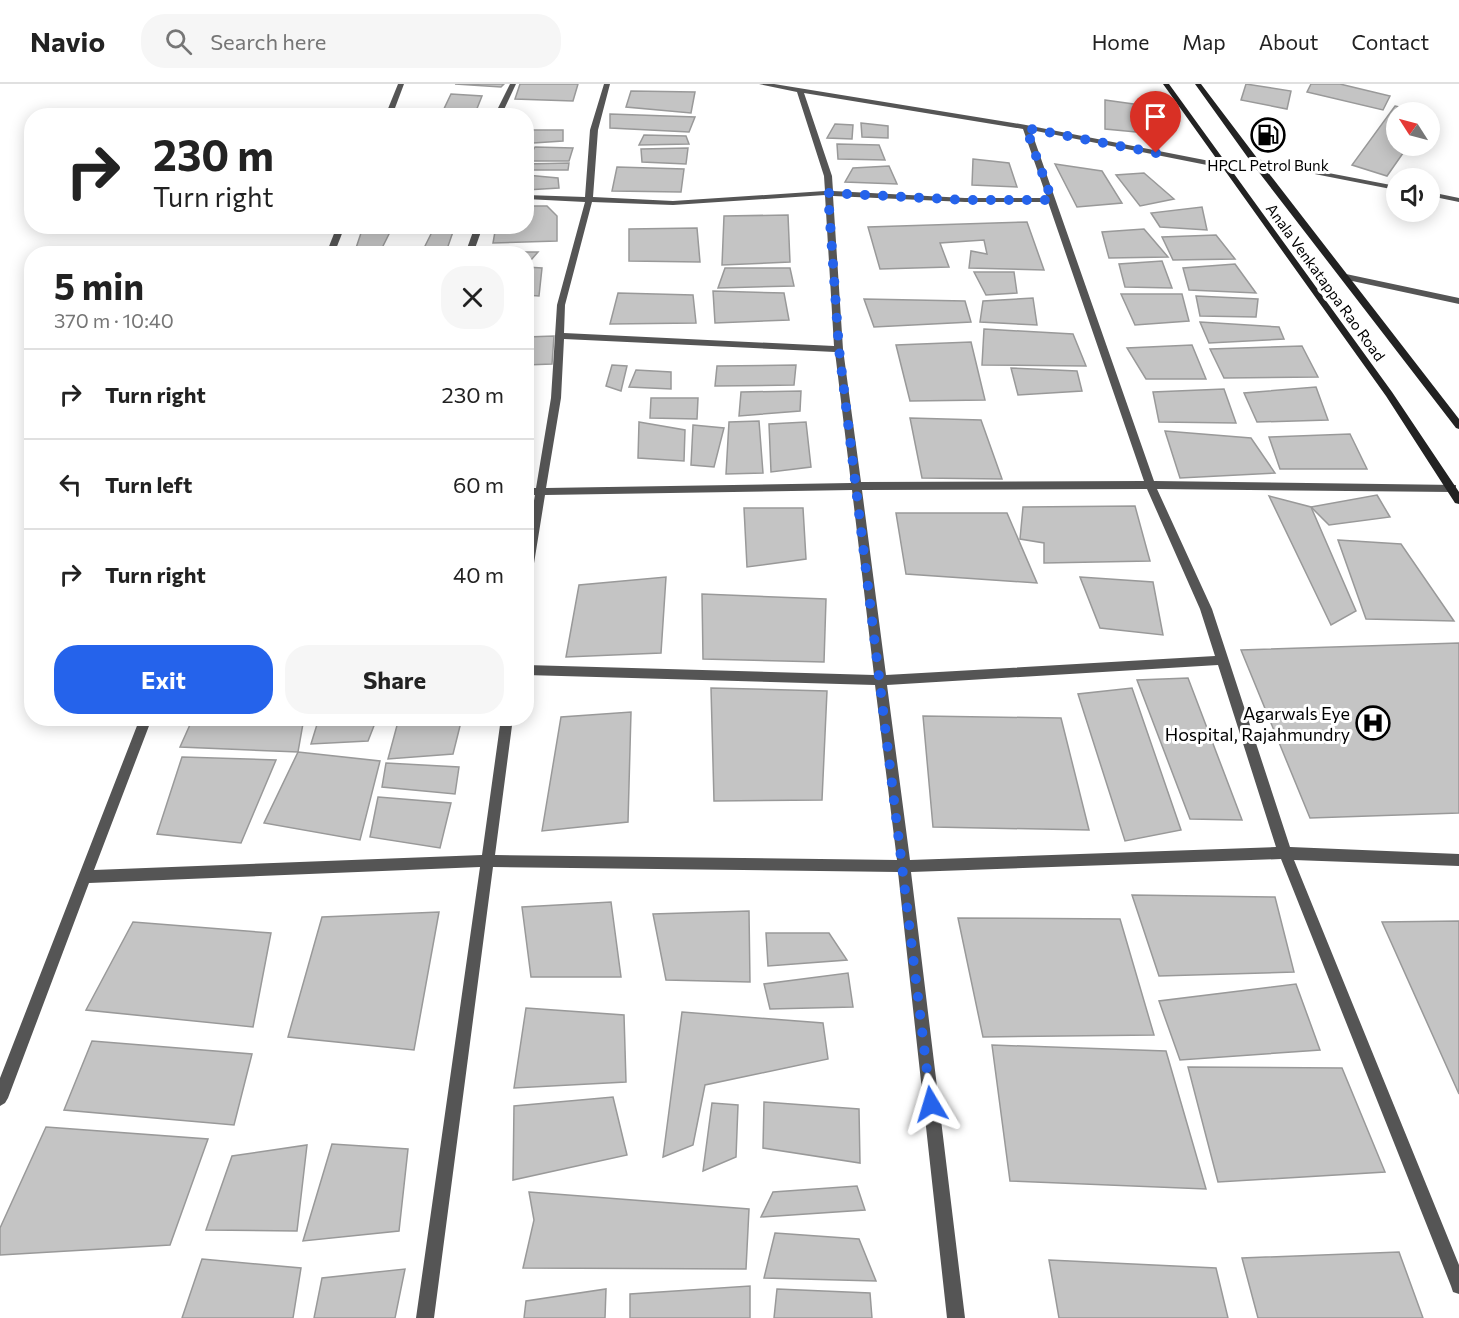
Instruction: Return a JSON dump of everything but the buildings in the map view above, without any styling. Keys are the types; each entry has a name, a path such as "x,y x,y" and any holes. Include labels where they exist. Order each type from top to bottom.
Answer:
{"main road":[{"name":"Anala Venkatappa Rao Road","path":"1166,84 1222,166 1414,429 1459,500"},
{"name":"Anala Venkatappa Rao Road","path":"1198,84 1459,426"}],"street":[{"path":"391,108 401,84"},
{"path":"501,108 513,84"},
{"path":"534,535 556,398 561,305 589,200 594,130 607,84"},
{"path":"762,84 802,87 1222,166"},
{"path":"802,87 828,176 839,349 904,866 956,1318"},
{"path":"1026,128 1150,485 1206,609 1285,853 1459,1286"},
{"path":"1254,160 1386,186"},
{"path":"534,197 673,202 828,193 965,200 1052,200"},
{"path":"1440,196 1459,200"},
{"path":"1346,277 1459,301"},
{"path":"559,336 839,349"},
{"path":"534,493 857,486 1150,485 1452,488"},
{"path":"534,670 881,680 1222,660"},
{"path":"0,1098 143,726"},
{"path":"425,1318 506,726"},
{"path":"86,877 486,861 904,866 1285,853 1459,860"}],"place":[{"name":"HPCL Petrol Bunk","path":"1268,135"},
{"name":"Agarwals Eye Hospital, Rajahmundry","path":"1373,723"}],"route":[{"path":"931,1104 904,866 839,349 828,193 965,200 1052,200 1026,128 1156,153"}]}
